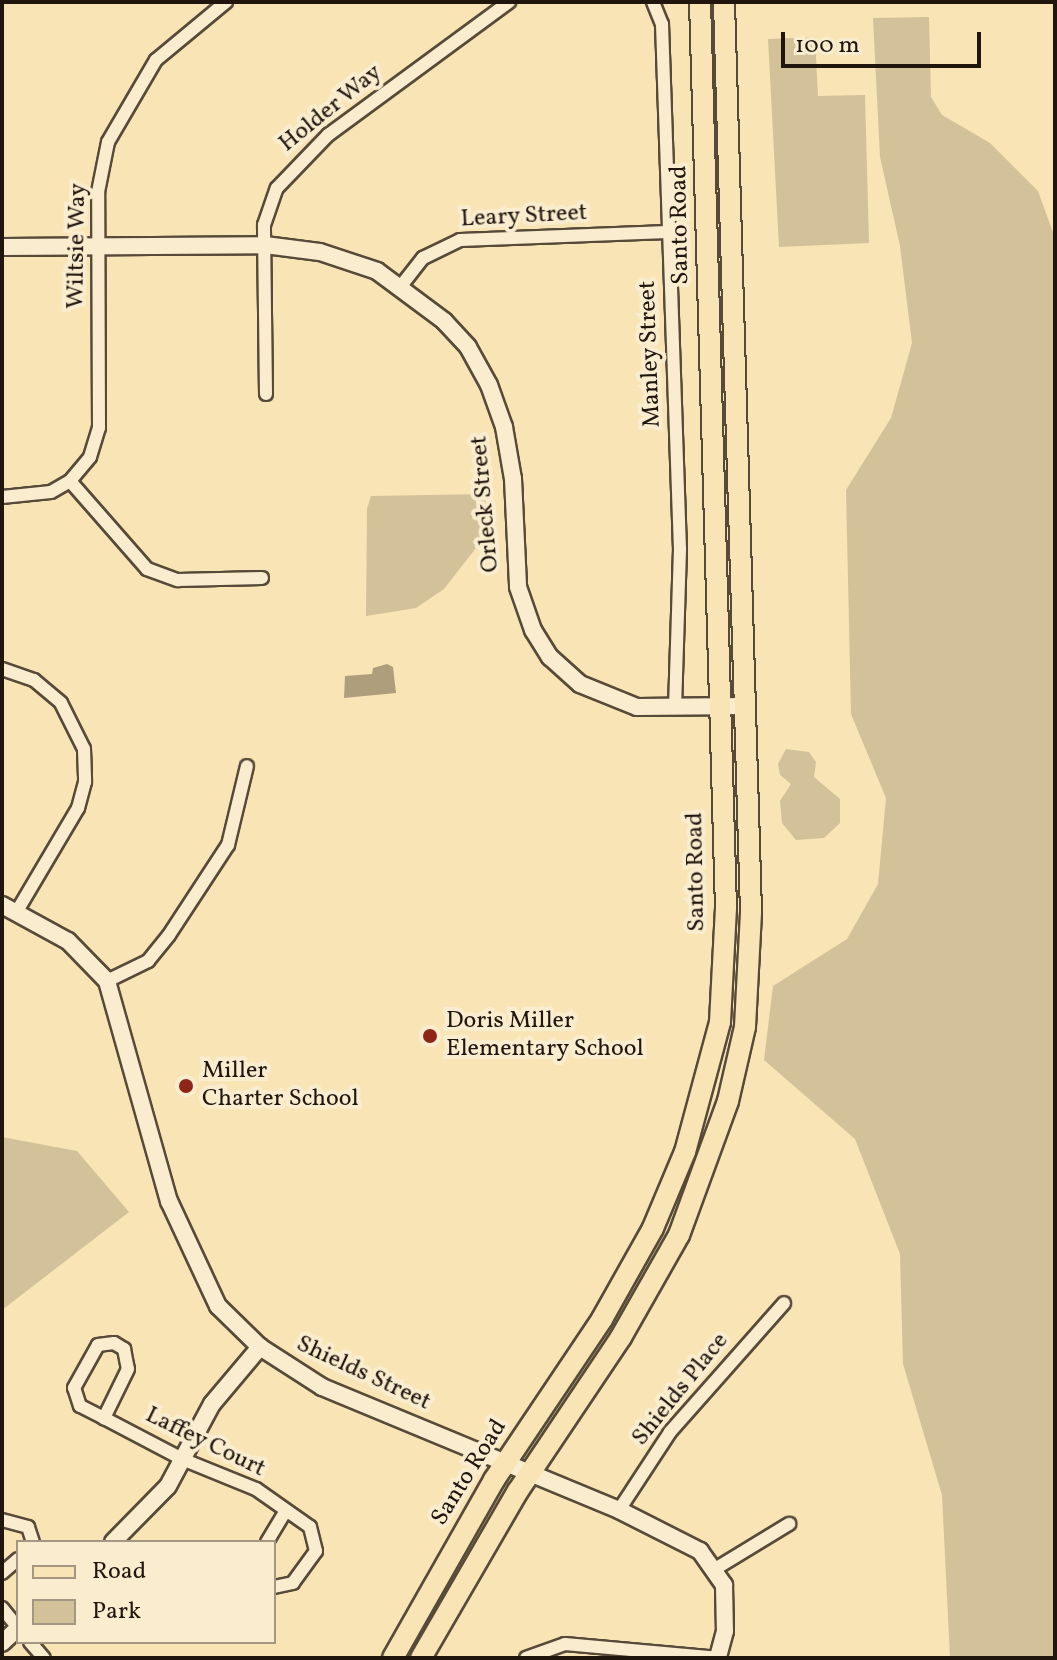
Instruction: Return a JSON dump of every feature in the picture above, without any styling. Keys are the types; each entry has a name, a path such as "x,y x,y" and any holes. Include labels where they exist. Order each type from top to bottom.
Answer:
{"main road":[{"name":"Santo Road","path":"393,1658 505,1464 602,1319 653,1228 702,1099 724,978 700,2"},
{"name":"Santo Road","path":"421,1658 530,1473 621,1337 679,1235 728,1101 750,982 724,2"}],"street":[{"name":"Wiltsie Way","path":"70,481 90,457 99,428 100,175 115,126 156,60 226,2"},
{"name":"Holder Way","path":"266,394 265,245 272,200 296,163 509,2"},
{"name":"Manley Street","path":"653,2 662,24 680,549 675,707"},
{"name":"Leary Street","path":"401,286 423,258 460,240 668,232"},
{"name":"Orleck Street","path":"2,247 265,245 320,252 377,271 401,286 468,347 489,385 504,427 513,479 518,587 533,630 550,657 580,684 606,698 637,707 745,706"},
{"path":"2,497 41,495 70,481 147,569 178,580 262,578"},
{"path":"2,669 34,680 61,703 84,749 85,782 78,808 9,909"},
{"path":"107,981 148,961 178,922 228,845 247,766"},
{"name":"Shields Street","path":"9,909 68,941 107,981 188,1251 218,1306 260,1347 322,1387 619,1510 679,1538 700,1551 715,1569"},
{"name":"Shields Place","path":"619,1510 670,1432 784,1303"},
{"name":"Laffey Court","path":"104,1418 128,1369 128,1356 114,1343 98,1345 74,1388 80,1406 182,1459 248,1485 310,1527 316,1551 293,1583 276,1587"},
{"path":"115,1540 168,1486 212,1404 260,1347"},
{"path":"268,1540 285,1512"},
{"path":"2,1520 28,1527 32,1540"},
{"path":"526,1658 565,1644 718,1658 727,1611 724,1585 715,1569 789,1524"},
{"path":"2,1608 16,1626"}],"green space":[{"path":"929,17 931,97 942,115 990,143 1038,191 1055,238 1055,1658 950,1658 942,1495 903,1364 900,1254 855,1139 764,1060 773,986 847,939 878,884 886,798 851,714 846,490 891,418 912,343 900,246 880,157 873,18"},
{"path":"815,37 818,96 865,95 869,243 779,247 768,39"},
{"path":"487,494 479,544 444,589 416,608 366,616 367,509 371,496"},
{"path":"786,749 809,752 816,762 814,777 840,799 840,823 824,838 796,840 782,823 780,801 791,784 780,775 778,764"},
{"path":"2,1137 77,1151 129,1212 2,1310"}],"shaded area":[{"path":"387,664 393,667 396,693 344,698 345,676 372,674 373,668"}],"place":[{"name":"Doris Miller Elementary School","path":"430,1036"},
{"name":"Miller Charter School","path":"186,1086"}]}
